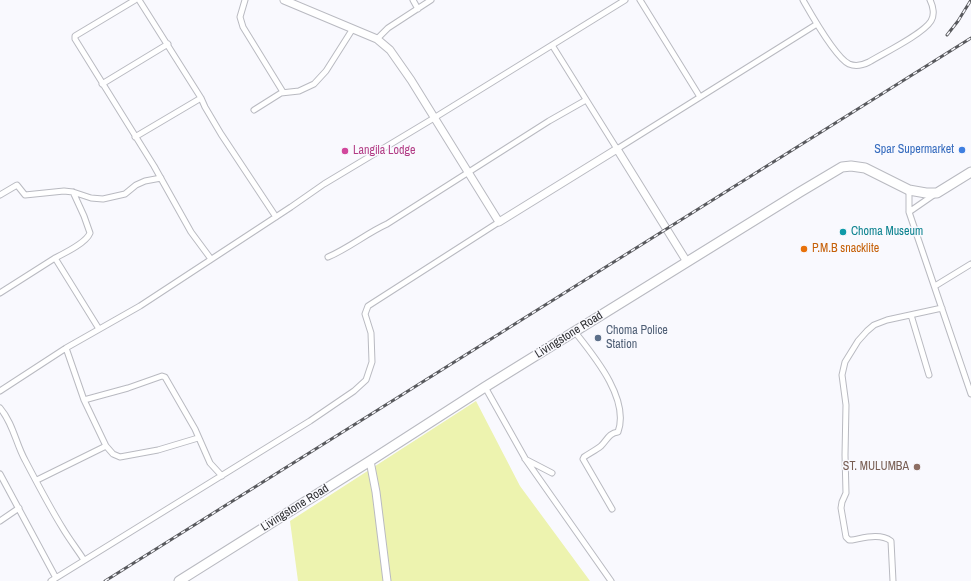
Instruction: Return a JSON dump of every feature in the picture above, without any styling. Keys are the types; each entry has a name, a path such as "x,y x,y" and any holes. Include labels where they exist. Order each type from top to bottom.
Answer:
{"highway":[{"name":"Livingstone Road","path":"179,581 485,387 842,167 851,166 865,168 909,190 916,192 937,193"},
{"path":"937,193 971,172"}],"street":[{"path":"135,0 74,38 161,178 191,232 211,259"},
{"path":"139,0 168,44 221,134 276,217"},
{"path":"245,0 240,17 244,27 283,92"},
{"path":"284,0 352,30 377,39 390,50 499,222"},
{"path":"413,0 418,9"},
{"path":"377,39 388,28 431,0"},
{"path":"0,391 66,348 140,306 324,184 625,0"},
{"path":"640,0 700,97"},
{"path":"803,0 817,24 842,59 852,65 864,65 916,34 930,23 933,12 933,6 930,0"},
{"path":"51,581 310,421 354,391 366,380 372,362 371,333 366,314 368,306 499,222 817,24"},
{"path":"254,110 283,92 300,91 314,84 326,72 352,30"},
{"path":"102,84 168,44"},
{"path":"552,45 687,262"},
{"path":"135,137 201,98"},
{"path":"328,256 388,224 549,121 586,100"},
{"path":"0,195 17,185 26,195 64,191 73,192 91,198 103,199 125,194 136,185 145,181 161,178"},
{"path":"909,190 909,212 970,390"},
{"path":"0,292 77,245 89,236 90,233 73,192"},
{"path":"909,212 937,193"},
{"path":"55,258 99,329"},
{"path":"935,286 971,264"},
{"path":"893,581 890,541 885,537 849,540 846,537 841,508 846,493 844,455 846,405 842,375 845,362 850,352 867,331 881,322 942,308"},
{"path":"912,315 929,374"},
{"path":"574,332 599,364 610,382 620,408 620,426 618,432 614,432 606,438 602,445 583,459 612,509"},
{"path":"66,348 84,400 106,446 113,454 120,457 158,450 198,438"},
{"path":"84,400 128,388 162,376 165,377 195,429 210,463 222,476"},
{"path":"485,387 524,458 611,581"},
{"path":"0,408 12,430 24,459 37,480 43,494 84,560"},
{"path":"37,480 106,446"},
{"path":"524,458 552,473"},
{"path":"370,461 376,492 387,581"},
{"path":"0,474 56,578"},
{"path":"0,521 19,508"}],"green space":[{"path":"476,401 520,486 590,581 298,581 290,521"}],"railway":[{"path":"947,35 971,0"},
{"path":"105,581 971,38"}],"place":[{"name":"Spar Supermarket","path":"962,150"},
{"name":"Langila Lodge","path":"345,151"},
{"name":"Choma Museum","path":"843,232"},
{"name":"P.M.B snacklite","path":"804,249"},
{"name":"Choma Police Station","path":"598,338"},
{"name":"ST. MULUMBA","path":"917,467"}]}
